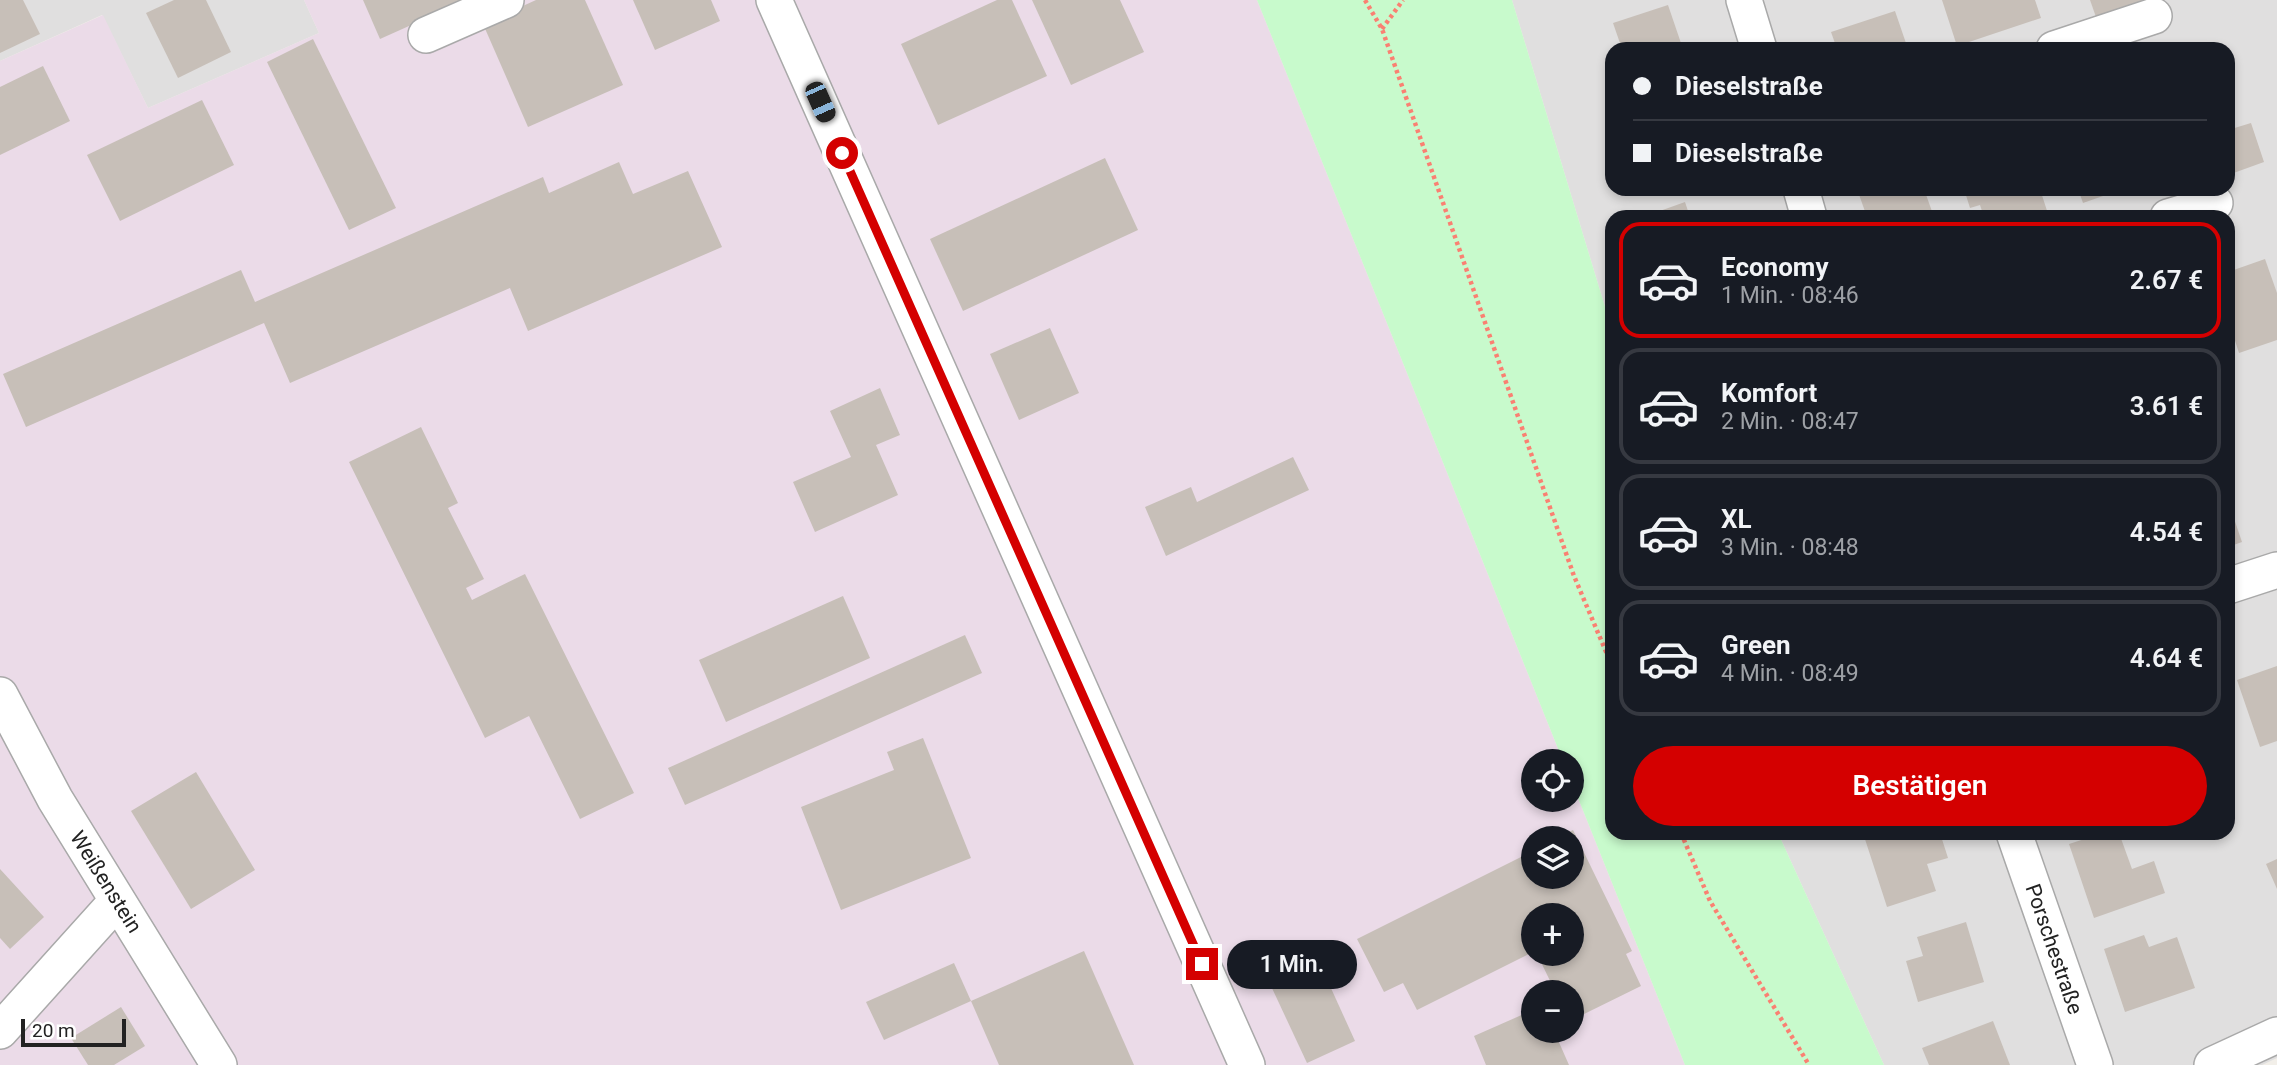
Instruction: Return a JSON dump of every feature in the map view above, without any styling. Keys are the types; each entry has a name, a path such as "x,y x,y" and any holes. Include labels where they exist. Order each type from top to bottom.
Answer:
{"street":[{"path":"426,35 506,0"},
{"path":"774,0 1247,1065"},
{"path":"1744,0 1757,42"},
{"path":"2075,42 2154,16"},
{"path":"2192,210 2215,203"},
{"path":"2235,584 2277,570"},
{"name":"Weißenstein","path":"0,695 55,799 209,1062"},
{"name":"Porschestraße","path":"2016,840 2095,1065"},
{"path":"0,1031 117,901"},
{"path":"2212,1065 2277,1035"}],"path":[{"path":"1365,0 1381,29 1574,576 1605,649"},
{"path":"1381,29 1402,0"},
{"path":"1684,840 1710,901 1809,1065"}],"shaded area":[{"path":"0,0 304,0 319,33 148,108 102,15 0,61"},
{"path":"304,0 1257,0 1558,749 1521,749 1521,812 1584,812 1685,1065 0,1065 0,61 103,15 148,108 319,33"},
{"path":"1512,0 2277,0 2277,1058 2262,1065 1884,1065 1781,840 2235,840 2235,210 1605,210 1605,307"}],"green space":[{"path":"1257,0 1512,0 1605,307 1605,840 1781,840 1884,1065 1685,1065 1584,812 1584,749 1558,749"}],"building":[{"path":"0,0 23,0 40,34 0,53"},
{"path":"174,0 206,0 231,52 178,78 146,13"},
{"path":"363,0 467,0 380,39"},
{"path":"536,0 585,0 623,85 528,127 483,24"},
{"path":"633,0 711,0 720,21 655,50"},
{"path":"997,0 1012,0 1047,76 938,125 901,44"},
{"path":"1032,0 1120,0 1144,52 1071,85"},
{"path":"1942,0 2035,0 2041,18 1969,42 1956,42"},
{"path":"2090,0 2146,0 2096,17"},
{"path":"1668,5 1681,42 1620,42 1613,23"},
{"path":"1895,11 1906,42 1835,42 1831,32"},
{"path":"313,39 396,208 349,230 267,62"},
{"path":"43,66 70,121 0,155 0,87"},
{"path":"202,100 234,165 120,221 87,155"},
{"path":"2251,123 2264,162 2235,172 2235,128"},
{"path":"1105,158 1138,230 963,311 930,239"},
{"path":"619,162 633,194 688,171 722,247 528,331 510,288 290,383 264,323 26,427 3,374 241,270 255,302 543,177 549,193"},
{"path":"1860,196 1926,196 1932,210 1864,210"},
{"path":"1966,196 2042,196 2047,210 1982,210 1980,205 1970,208"},
{"path":"2080,196 2103,196 2083,203"},
{"path":"1685,202 1688,210 1663,210"},
{"path":"2265,259 2277,293 2277,340 2239,353 2235,341 2235,270"},
{"path":"1050,328 1079,393 1019,420 990,354"},
{"path":"880,388 900,435 876,445 898,495 815,532 793,482 851,457 830,411"},
{"path":"421,427 458,503 448,508 484,579 466,588 472,600 525,574 634,793 580,819 529,716 485,738 349,462"},
{"path":"1293,457 1309,490 1166,556 1145,507 1191,487 1197,502"},
{"path":"2235,522 2242,542 2235,544"},
{"path":"843,596 870,658 726,722 699,660"},
{"path":"965,635 982,673 685,805 668,768"},
{"path":"2277,666 2277,741 2260,747 2237,680"},
{"path":"923,738 971,858 841,910 801,807 894,770 887,752"},
{"path":"196,772 255,870 191,909 131,811"},
{"path":"1865,840 1942,840 1948,858 1927,864 1936,891 1887,907"},
{"path":"2081,840 2122,840 2132,869 2154,861 2165,893 2094,918 2069,844"},
{"path":"1584,853 1632,951 1626,954 1641,986 1584,1014 1584,980 1550,980 1543,966 1584,966 1584,903 1521,903 1521,958 1417,1010 1403,983 1384,992 1357,939 1521,857 1521,889 1584,889"},
{"path":"2277,859 2277,889 2266,864"},
{"path":"0,869 44,917 10,949 0,938"},
{"path":"1966,922 1984,982 1918,1002 1906,961 1923,956 1917,937"},
{"path":"2144,935 2149,947 2177,937 2195,988 2125,1012 2104,949"},
{"path":"1084,951 1134,1065 999,1065 971,1001"},
{"path":"954,963 971,1001 884,1040 866,1002"},
{"path":"1320,964 1355,1041 1307,1063 1271,986"},
{"path":"121,1007 145,1046 114,1065 88,1065 71,1038"},
{"path":"1521,1015 1521,1043 1559,1043 1569,1065 1486,1065 1474,1036"},
{"path":"1993,1021 2010,1065 1929,1065 1922,1048"}],"route":[{"path":"842,153 1202,964"}]}
